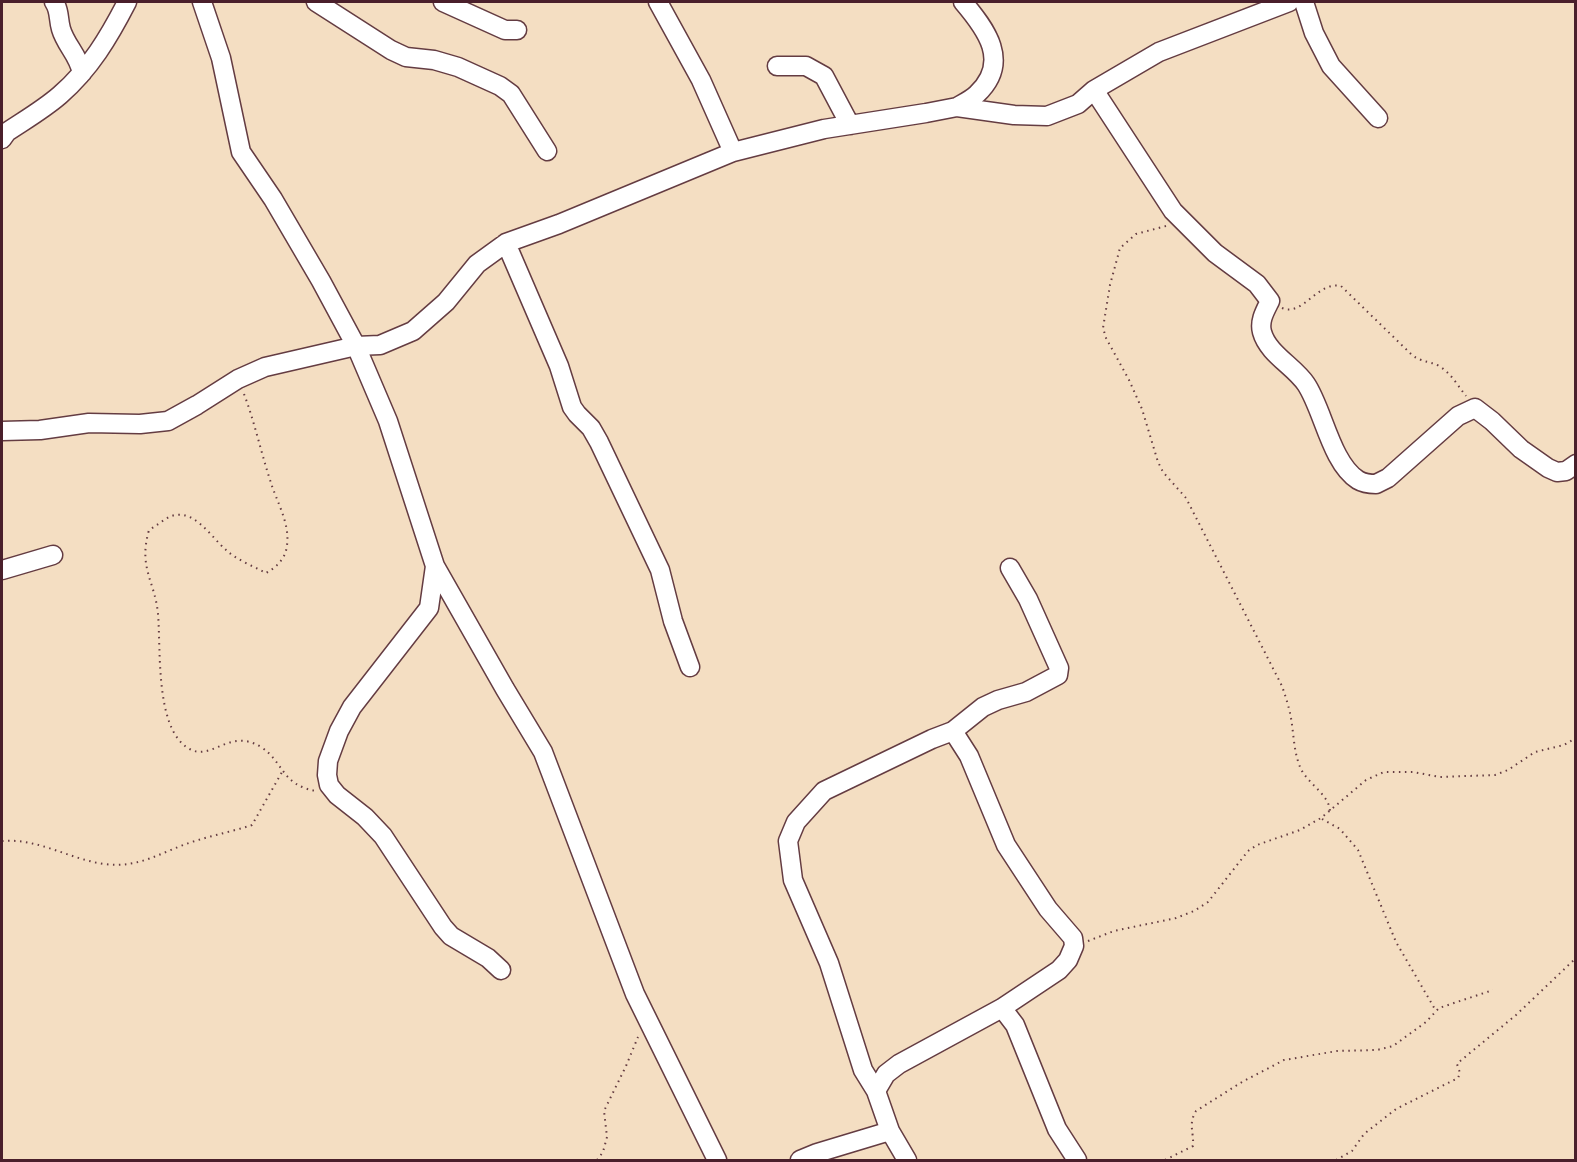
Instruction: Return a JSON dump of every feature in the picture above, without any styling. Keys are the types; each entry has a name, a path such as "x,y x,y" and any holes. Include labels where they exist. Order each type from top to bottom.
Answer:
{"street":[{"path":"54,2 59,12 60,29 77,56 82,73"},
{"path":"2,139 7,132 58,96 82,73 103,45 127,2"},
{"path":"202,2 221,58 241,152 273,199 356,346 388,421 435,566 543,752 643,1011 717,1161"},
{"path":"316,2 391,50 406,57 434,60 458,67 500,86 511,94 547,151"},
{"path":"443,2 505,30 517,30"},
{"path":"658,2 701,80 733,152"},
{"path":"2,431 40,430 89,423 168,421 238,379 265,367 356,346 381,345 413,331 446,302 477,264 506,243 559,224 733,152 824,129 957,106 977,95 995,65 991,44 983,25 963,2"},
{"path":"1239,2 1248,18"},
{"path":"957,106 1014,116 1047,116 1078,104 1094,90 1159,52 1289,2"},
{"path":"1304,2 1314,33 1331,66 1378,118"},
{"path":"777,66 806,66 824,76 850,125"},
{"path":"1094,90 1173,211 1215,253 1257,284 1270,301 1261,324 1267,343 1308,387 1325,429 1343,463 1359,481 1376,484 1388,478 1458,416 1475,408 1521,449 1548,468 1557,472 1566,471 1575,464"},
{"path":"506,243 559,366 572,407 591,428 599,442 660,570 673,621 690,667"},
{"path":"2,570 53,555"},
{"path":"435,566 429,608 367,687 339,730 328,761 328,785 383,836 451,936 488,958 501,970"},
{"path":"907,1161 890,1131 876,1091 863,1070 829,963 793,880 788,841 796,822 824,791 953,731 983,707 1026,692 1058,675 1059,668 1028,599 1010,568"},
{"path":"876,1091 886,1074 899,1064 1002,1008 1059,970 1068,960 1074,946 1073,938 1048,909 1006,844 969,756 953,731"},
{"path":"1002,1008 1015,1025 1057,1129 1077,1161"},
{"path":"800,1161 817,1153 890,1131"}],"path":[{"path":"1184,221 1141,232 1120,248 1110,285 1103,328 1142,409 1158,462 1191,507 1282,686 1290,710 1301,769 1308,781 1327,801 1329,812"},
{"path":"1270,301 1287,310 1297,308 1326,287 1333,284 1341,286 1412,355 1420,361 1437,365 1446,372 1475,408"},
{"path":"238,379 253,417 286,527 287,545 283,559 274,569 266,573 226,550 194,519 185,515 171,516 149,530 145,544 146,571 158,612 161,687 174,735 190,750 201,753 229,741 240,740 259,746 268,753 282,771 303,789 337,795"},
{"path":"1074,946 1114,931 1176,918 1194,911 1208,902 1248,851 1257,844 1300,830 1329,812 1366,780 1384,772 1413,772 1440,777 1494,775 1508,770 1535,752 1564,745 1575,738"},
{"path":"2,841 48,847 101,864 145,862 175,848 252,825 282,771"},
{"path":"1321,818 1340,829 1358,850 1399,949 1436,1011"},
{"path":"1336,1161 1352,1151 1364,1134 1396,1109 1458,1077 1460,1073 1457,1064 1516,1015 1575,958"},
{"path":"1165,1161 1193,1146 1190,1128 1196,1111 1262,1071 1284,1060 1298,1057 1337,1051 1377,1050 1393,1046 1446,1005 1478,997 1493,990"},
{"path":"597,1161 608,1137 604,1111 634,1048 643,1011"}]}
